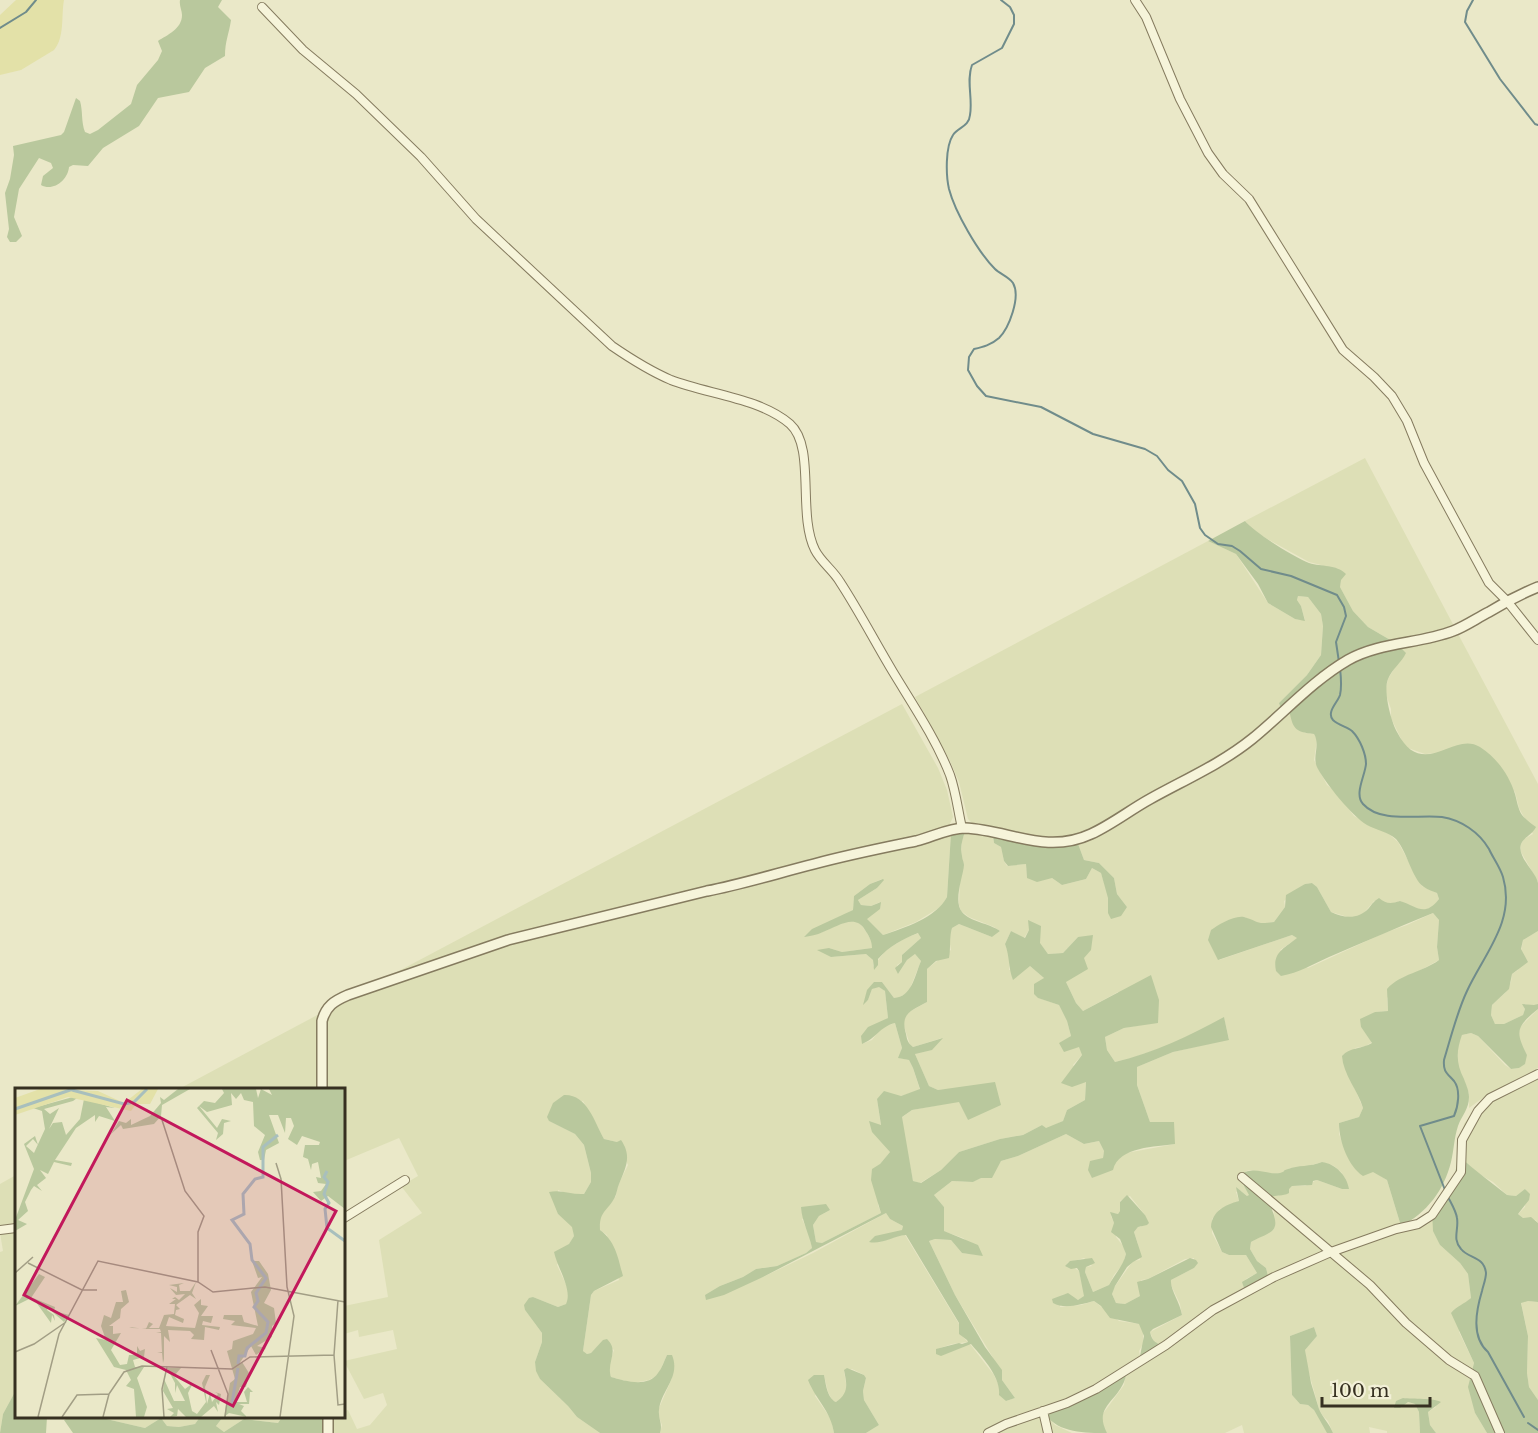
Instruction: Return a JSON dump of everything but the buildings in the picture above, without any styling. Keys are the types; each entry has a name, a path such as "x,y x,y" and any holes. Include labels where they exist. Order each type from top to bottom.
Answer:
{"street":[{"path":"1135,0 1146,17 1180,99 1208,153 1223,174 1249,199 1343,350 1374,377 1398,405 1424,463 1489,583 1538,640"},
{"path":"262,7 303,50 356,94 421,157 476,219 612,346 636,363 672,380 745,402 782,418 797,431 803,453 806,520 816,553 841,582 924,723 950,775 962,828"},
{"path":"321,1088 322,1022 325,1011 336,1000 348,995 508,940 835,859 930,838 962,828 1042,843 1061,842 1091,834 1227,757 1251,740 1347,660 1378,648 1433,638 1454,631 1538,587"},
{"path":"988,1433 1067,1402 1119,1376 1213,1310 1284,1272 1331,1252 1396,1229 1418,1224 1432,1215 1461,1173 1462,1140 1478,1111 1490,1098 1538,1074"},
{"path":"1242,1177 1370,1285 1406,1323 1449,1360 1475,1376 1500,1433"},
{"path":"345,1217 405,1180"},
{"path":"0,1230 15,1228"},
{"path":"1043,1411 1048,1433"}],"green space":[{"path":"180,0 222,0 218,7 231,20 225,56 205,68 189,92 158,98 139,126 103,148 88,166 69,167 66,176 59,184 50,187 41,185 43,176 53,168 51,163 39,158 19,189 14,217 22,236 16,242 10,242 7,237 9,229 5,193 10,179 14,155 13,146 61,135 76,98 80,101 85,132 90,134 131,104 137,85 158,60 162,51 158,41 180,24 182,15"},
{"path":"1365,458 1455,628 1436,635 1392,641 1368,627 1353,611 1340,587 1341,570 1309,562 1253,531 1245,521"},
{"path":"1245,521 1266,538 1302,560 1329,566 1346,574 1341,580 1340,587 1353,611 1368,627 1392,641 1345,658 1281,709 1279,703 1307,675 1321,655 1323,626 1321,614 1308,597 1298,596 1297,600 1305,621 1295,619 1268,603 1258,584 1236,554 1208,541"},
{"path":"1208,541 1236,554 1268,603 1295,619 1305,620 1297,600 1298,596 1308,597 1321,614 1323,626 1321,655 1307,675 1279,703 1281,709 1233,749 1076,837 1039,840 975,826 968,819 959,782 950,761 915,697"},
{"path":"1457,632 1538,784 1538,882 1521,852 1524,839 1533,834 1519,808 1515,792 1456,746 1439,753 1425,754 1408,748 1404,745 1391,718 1391,709 1385,692 1400,647"},
{"path":"1400,647 1406,653 1390,675 1386,691 1390,714 1397,732 1407,746 1417,753 1428,754 1470,744 1486,751 1497,762 1509,780 1522,815 1536,827 1522,842 1520,849 1538,883 1538,931 1523,940 1521,949 1528,962 1512,974 1509,989 1492,1005 1491,1015 1495,1024 1504,1024 1523,1015 1525,1009 1522,1004 1538,1004 1538,1009 1525,1020 1520,1030 1519,1035 1527,1055 1525,1064 1511,1069 1478,1036 1471,1033 1462,1035 1458,1063 1468,1090 1469,1101 1457,1130 1448,1172 1433,1200 1419,1214 1401,1226 1387,1180 1373,1172 1363,1176 1349,1160 1343,1145 1339,1123 1359,1117 1363,1108 1345,1069 1342,1056 1349,1051 1372,1043 1361,1027 1360,1019 1375,1012 1388,1011 1387,989 1392,984 1439,960 1437,947 1439,920 1433,913 1300,971 1281,976 1276,971 1276,959 1280,951 1297,938 1292,935 1218,960 1208,940 1211,930 1236,917 1244,917 1260,923 1274,922 1285,907 1286,895 1305,884 1312,883 1317,887 1331,912 1346,917 1360,915 1379,898 1391,903 1400,901 1420,909 1429,908 1439,899 1437,893 1420,883 1396,839 1367,825 1333,791 1316,765 1317,743 1314,734 1298,730 1289,710 1327,674 1369,653"},
{"path":"902,704 938,768 947,790 953,817 948,828 881,848 818,858 734,882 512,935 395,973"},
{"path":"1289,710 1305,733 1314,734 1317,740 1314,760 1327,785 1336,792 1354,816 1389,834 1398,842 1422,886 1437,893 1439,899 1433,907 1425,910 1400,901 1392,904 1374,901 1363,914 1348,917 1331,912 1317,887 1312,883 1305,884 1284,901 1285,907 1274,922 1260,924 1244,917 1219,960 1292,935 1298,938 1280,950 1308,968 1433,913 1439,920 1437,947 1439,960 1412,975 1401,978 1387,998 1388,1011 1375,1012 1361,1027 1372,1042 1355,1048 1348,1073 1363,1108 1359,1117 1339,1123 1339,1134 1346,1153 1387,1180 1401,1226 1306,1259 1268,1276 1266,1268 1257,1261 1250,1249 1251,1242 1273,1230 1275,1226 1274,1210 1268,1203 1269,1198 1274,1195 1278,1196 1292,1186 1305,1186 1317,1180 1342,1189 1342,1173 1334,1166 1322,1162 1290,1168 1282,1173 1265,1174 1246,1171 1244,1186 1250,1195 1247,1196 1241,1191 1236,1192 1239,1201 1220,1209 1212,1219 1212,1233 1222,1252 1229,1255 1246,1255 1257,1273 1246,1279 1244,1288 1216,1304 1161,1345 1154,1342 1150,1332 1182,1315 1180,1304 1170,1283 1171,1280 1194,1268 1194,1258 1185,1259 1148,1279 1141,1280 1140,1296 1125,1304 1116,1303 1112,1294 1113,1289 1133,1261 1140,1260 1134,1232 1141,1227 1145,1215 1130,1196 1120,1201 1120,1211 1111,1216 1116,1237 1124,1247 1126,1254 1123,1264 1109,1285 1093,1292 1085,1272 1086,1267 1092,1266 1084,1258 1067,1263 1079,1271 1085,1296 1078,1300 1067,1294 1062,1295 1060,1307 1094,1301 1119,1321 1140,1324 1143,1330 1143,1344 1139,1351 1140,1356 1077,1396 1006,1422 983,1433 866,1433 879,1425 864,1400 863,1391 866,1378 852,1369 844,1371 847,1389 844,1397 836,1402 832,1400 824,1375 815,1396 831,1419 834,1433 660,1433 662,1425 659,1408 672,1378 667,1355 658,1375 649,1380 633,1383 611,1377 608,1369 614,1350 603,1341 591,1353 587,1354 583,1351 591,1295 594,1291 619,1280 607,1235 600,1230 599,1217 616,1196 617,1187 628,1165 617,1142 604,1139 583,1101 549,1121 575,1134 584,1145 591,1173 591,1182 584,1194 571,1195 558,1190 558,1214 573,1227 574,1236 557,1265 569,1291 569,1300 558,1307 533,1297 525,1310 542,1333 542,1342 535,1362 540,1379 577,1417 600,1433 331,1433 331,1418 345,1418 345,1411 348,1410 357,1429 370,1425 387,1405 383,1393 364,1399 345,1361 397,1349 393,1330 359,1337 358,1330 345,1334 345,1306 388,1297 379,1240 422,1213 401,1186 418,1176 399,1138 345,1161 345,1088 324,1088 325,1030 329,1009 359,992 503,943 951,833 947,897 942,906 916,922 883,935 866,919 880,902 871,906 861,905 858,900 877,888 882,879 870,884 854,896 853,910 805,936 820,933 845,922 856,921 867,933 872,942 872,948 842,952 829,948 831,957 866,954 873,960 873,967 885,951 905,938 919,933 921,938 902,955 902,962 897,965 898,974 907,960 915,954 921,961 909,991 899,998 894,998 882,982 868,990 864,1003 868,1000 872,989 879,986 885,991 888,1018 876,1025 862,1044 872,1040 881,1028 895,1023 902,1048 899,1058 909,1060 920,1090 901,1096 877,1099 881,1126 870,1122 890,1152 880,1164 878,1205 881,1213 822,1243 816,1242 813,1225 819,1216 830,1210 802,1219 812,1248 806,1253 777,1266 756,1269 720,1286 763,1277 886,1213 890,1219 903,1226 902,1230 877,1243 905,1235 959,1324 960,1334 968,1342 937,1349 970,1344 994,1375 1006,1401 1015,1398 1002,1380 992,1356 955,1295 929,1241 951,1240 962,1253 982,1255 963,1238 943,1231 944,1207 934,1195 952,1181 973,1182 995,1170 1001,1161 1018,1156 1066,1134 1084,1144 1099,1141 1104,1151 1103,1158 1092,1178 1102,1173 1126,1153 1175,1144 1150,1122 1137,1085 1137,1067 1173,1052 1229,1039 1224,1018 1178,1042 1115,1062 1107,1050 1105,1037 1124,1028 1158,1022 1118,992 1083,1011 1076,1003 1066,982 1084,958 1078,937 1063,953 1048,954 1029,930 1024,938 1011,931 1005,944 1010,958 1009,970 1030,966 1044,978 1039,998 1059,1005 1071,1036 1060,1044 1080,1047 1082,1055 1073,1065 1086,1082 1085,1100 1067,1110 1063,1121 1046,1129 1042,1125 1023,1135 1000,1139 959,1152 941,1170 920,1183 913,1181 901,1118 912,1110 960,1101 968,1120 961,1088 938,1090 929,1086 915,1054 942,1038 913,1047 910,1045 904,1026 904,1018 909,1012 927,1002 927,969 951,950 949,939 952,928 959,924 992,937 1000,931 961,911 959,905 960,878 964,864 961,855 965,832 993,835 994,843 1001,847 1007,866 1026,864 1027,878 1052,878 1062,885 1086,879 1092,868 1101,873 1109,898 1108,913 1127,907 1117,894 1114,878 1099,863 1084,860 1077,841 1209,770"},
{"path":"965,832 961,847 964,865 958,895 959,907 970,918 1000,931 992,937 959,924 952,928 949,958 936,961 927,969 927,1002 908,1014 904,1021 907,1040 913,1047 943,1038 932,1050 915,1054 929,1086 938,1090 995,1082 1001,1105 968,1120 959,1102 912,1110 902,1117 913,1181 921,1183 941,1170 959,1152 1000,1139 1023,1135 1042,1125 1046,1128 1063,1121 1067,1110 1085,1100 1086,1082 1072,1087 1061,1083 1082,1055 1079,1047 1064,1052 1059,1043 1071,1036 1059,1005 1038,998 1034,994 1034,984 1044,978 1030,966 1013,980 1011,975 1005,944 1011,931 1025,938 1029,930 1028,920 1041,926 1040,943 1048,954 1063,953 1078,937 1093,935 1091,950 1084,958 1088,969 1066,982 1076,1003 1083,1011 1151,975 1159,1000 1158,1023 1124,1028 1105,1037 1107,1050 1115,1062 1171,1043 1224,1017 1229,1040 1173,1052 1137,1067 1137,1085 1150,1122 1174,1122 1175,1144 1130,1152 1117,1162 1113,1170 1092,1178 1088,1170 1090,1161 1103,1158 1104,1151 1099,1141 1084,1144 1066,1134 1018,1156 1001,1161 992,1178 981,1178 973,1182 952,1181 934,1195 944,1207 944,1231 978,1245 983,1256 962,1253 951,1240 929,1241 955,1295 985,1347 1002,1370 1002,1380 1015,1398 1006,1401 999,1395 994,1374 971,1344 941,1356 936,1354 936,1349 968,1342 959,1334 959,1323 906,1235 869,1242 875,1236 902,1230 903,1226 890,1219 886,1213 724,1295 706,1300 705,1295 756,1269 777,1266 812,1248 801,1207 826,1204 830,1210 819,1216 813,1225 816,1242 822,1243 881,1213 871,1180 872,1169 880,1164 890,1152 872,1132 869,1121 881,1125 877,1099 884,1091 901,1096 920,1089 909,1060 898,1058 902,1048 895,1023 885,1027 862,1044 861,1036 868,1027 888,1018 885,991 879,987 872,989 868,1000 863,1005 867,990 874,982 882,982 894,998 900,997 909,990 921,961 915,954 907,960 898,974 895,968 902,962 902,955 921,938 918,933 902,940 882,954 874,970 873,960 866,954 831,957 817,950 829,948 842,952 872,948 868,934 856,922 846,923 804,937 812,929 853,910 854,896 870,884 883,879 877,888 858,900 861,905 871,906 881,902 880,909 867,919 883,935 910,925 935,911 947,897 951,833"},
{"path":"993,835 1077,841 1084,860 1099,863 1114,878 1117,894 1127,907 1121,916 1111,919 1101,873 1092,868 1086,879 1062,885 1052,878 1037,882 1027,878 1026,864 1008,866 1004,861 1001,847 994,843"},
{"path":"1538,931 1538,1004 1534,1006 1523,1004 1525,1009 1523,1015 1504,1024 1495,1024 1491,1015 1492,1005 1505,993 1511,982 1512,974 1518,970 1523,940"},
{"path":"1538,1009 1538,1068 1484,1097 1469,1108 1469,1093 1458,1067 1457,1047 1462,1035 1471,1033 1478,1036 1505,1065 1511,1069 1519,1068 1527,1055 1518,1038 1519,1028"},
{"path":"323,1012 319,1088 181,1088"},
{"path":"1538,1074 1538,1223 1536,1220 1523,1218 1518,1214 1525,1207 1526,1189 1516,1196 1507,1195 1493,1182 1477,1173 1459,1156 1464,1124 1474,1110"},
{"path":"564,1095 579,1099 589,1110 604,1139 617,1142 621,1140 627,1156 626,1167 616,1195 602,1215 600,1224 600,1230 610,1240 616,1251 623,1276 594,1291 591,1295 583,1351 587,1354 591,1353 603,1340 607,1339 613,1353 610,1366 611,1377 636,1382 654,1378 667,1355 672,1355 674,1370 659,1410 660,1433 600,1433 577,1417 540,1379 536,1371 535,1362 542,1342 542,1333 525,1310 524,1305 529,1298 533,1297 558,1307 566,1304 568,1292 554,1252 569,1244 574,1236 572,1227 558,1214 549,1192 584,1194 591,1182 584,1145 575,1134 549,1121 547,1117 553,1103"},
{"path":"1459,1156 1507,1195 1516,1196 1525,1189 1530,1194 1529,1200 1518,1214 1523,1218 1531,1217 1538,1223 1538,1302 1521,1303 1528,1336 1529,1387 1538,1400 1538,1433 1487,1433 1475,1413 1468,1387 1474,1363 1451,1313 1471,1298 1468,1274 1460,1263 1440,1245 1433,1231 1432,1211 1453,1181"},
{"path":"1322,1162 1340,1171 1349,1189 1342,1189 1317,1180 1313,1181 1312,1185 1292,1186 1289,1193 1269,1198 1268,1203 1274,1216 1275,1227 1251,1242 1250,1249 1257,1261 1266,1268 1268,1276 1244,1288 1242,1282 1257,1273 1246,1255 1229,1255 1222,1252 1211,1227 1214,1217 1224,1207 1239,1201 1236,1187 1247,1196 1249,1195 1244,1186 1242,1174 1251,1171 1280,1173"},
{"path":"15,1176 15,1225 0,1228 0,1184"},
{"path":"1127,1195 1149,1223 1138,1227 1134,1232 1142,1257 1127,1267 1115,1286 1112,1294 1116,1303 1125,1304 1140,1296 1137,1282 1148,1279 1190,1258 1198,1263 1194,1268 1171,1280 1182,1315 1153,1329 1150,1332 1152,1337 1161,1345 1140,1356 1144,1336 1139,1324 1110,1318 1094,1301 1063,1306 1053,1303 1052,1299 1068,1293 1078,1300 1084,1296 1079,1271 1077,1268 1071,1269 1065,1266 1070,1261 1092,1258 1095,1263 1086,1267 1085,1272 1093,1292 1109,1285 1126,1254 1120,1239 1111,1232 1114,1223 1110,1212 1118,1214 1120,1202"},
{"path":"1432,1211 1440,1245 1460,1263 1468,1274 1471,1298 1464,1304 1459,1332 1474,1363 1471,1375 1475,1413 1487,1433 1436,1433 1430,1425 1428,1412 1436,1407 1429,1399 1423,1401 1403,1398 1400,1408 1407,1402 1415,1404 1419,1412 1420,1433 1387,1433 1387,1431 1369,1427 1370,1433 1333,1433 1319,1409 1306,1362 1305,1350 1317,1336 1314,1327 1290,1336 1292,1395 1300,1404 1308,1405 1314,1410 1328,1433 1244,1433 1242,1425 1225,1433 1107,1433 1101,1422 1102,1415 1124,1385 1127,1365 1217,1309 1254,1289 1340,1251 1395,1234 1420,1223"},
{"path":"15,1230 15,1392 3,1414 0,1433 0,1252 3,1251 0,1233"},
{"path":"1521,1302 1538,1302 1538,1400 1529,1387 1527,1373 1528,1336"},
{"path":"1314,1327 1317,1336 1305,1350 1319,1409 1333,1433 1327,1433 1314,1410 1308,1405 1300,1404 1292,1395 1290,1336"},
{"path":"847,1368 866,1378 863,1391 864,1400 879,1425 866,1433 834,1433 830,1418 808,1380 814,1375 824,1375 829,1394 836,1402 845,1392 844,1370"},
{"path":"1126,1375 1119,1391 1105,1409 1103,1424 1107,1433 1065,1429 1051,1421 1046,1415 1079,1401"},
{"path":"15,1392 15,1418 47,1418 46,1433 0,1433 3,1414"},
{"path":"1403,1398 1441,1402 1428,1412 1430,1425 1436,1433 1420,1433 1419,1412 1415,1404 1408,1402 1400,1408 1394,1408 1396,1401"},
{"path":"1046,1415 1055,1425 1072,1433 993,1433 1006,1426"},
{"path":"102,1418 161,1418 145,1428"},
{"path":"102,1418 145,1428 161,1418 167,1426 179,1427 195,1424 199,1418 222,1418 216,1426 224,1432 244,1419 278,1423 281,1418 324,1418 325,1433 73,1433 64,1420"},
{"path":"161,1418 199,1418 195,1424 179,1427 167,1426"},
{"path":"222,1418 281,1418 278,1423 244,1419 224,1432 216,1426"}],"sand":[{"path":"16,0 64,0 60,39 54,50 21,70 0,75 0,15"}],"waterway":[{"path":"0,28 26,12 36,0"},
{"path":"1001,0 1010,7 1014,15 1014,24 1002,48 972,65 969,119 950,140 947,169 949,189 962,220 988,262 1013,283 1016,296 1013,312 1003,333 993,342 974,349 969,357 968,370 986,396 1041,407 1093,434 1145,449 1157,456 1168,470 1182,481 1195,504 1200,528 1205,535 1218,544 1232,546 1261,569 1291,576 1337,595 1346,616 1336,642 1339,662"},
{"path":"1473,0 1467,11 1465,22 1500,79 1538,125"},
{"path":"1340,668 1341,692 1331,717 1335,722 1352,731 1364,751 1366,764 1360,795 1363,804 1380,814 1401,817 1442,817 1463,824 1485,843 1503,877 1506,893 1502,923 1463,999 1444,1060 1445,1070 1458,1089 1454,1116 1420,1126 1445,1190"},
{"path":"1448,1197 1456,1215 1458,1245 1485,1267 1485,1280 1476,1323 1479,1339 1524,1417"},
{"path":"1528,1423 1538,1430"}]}
